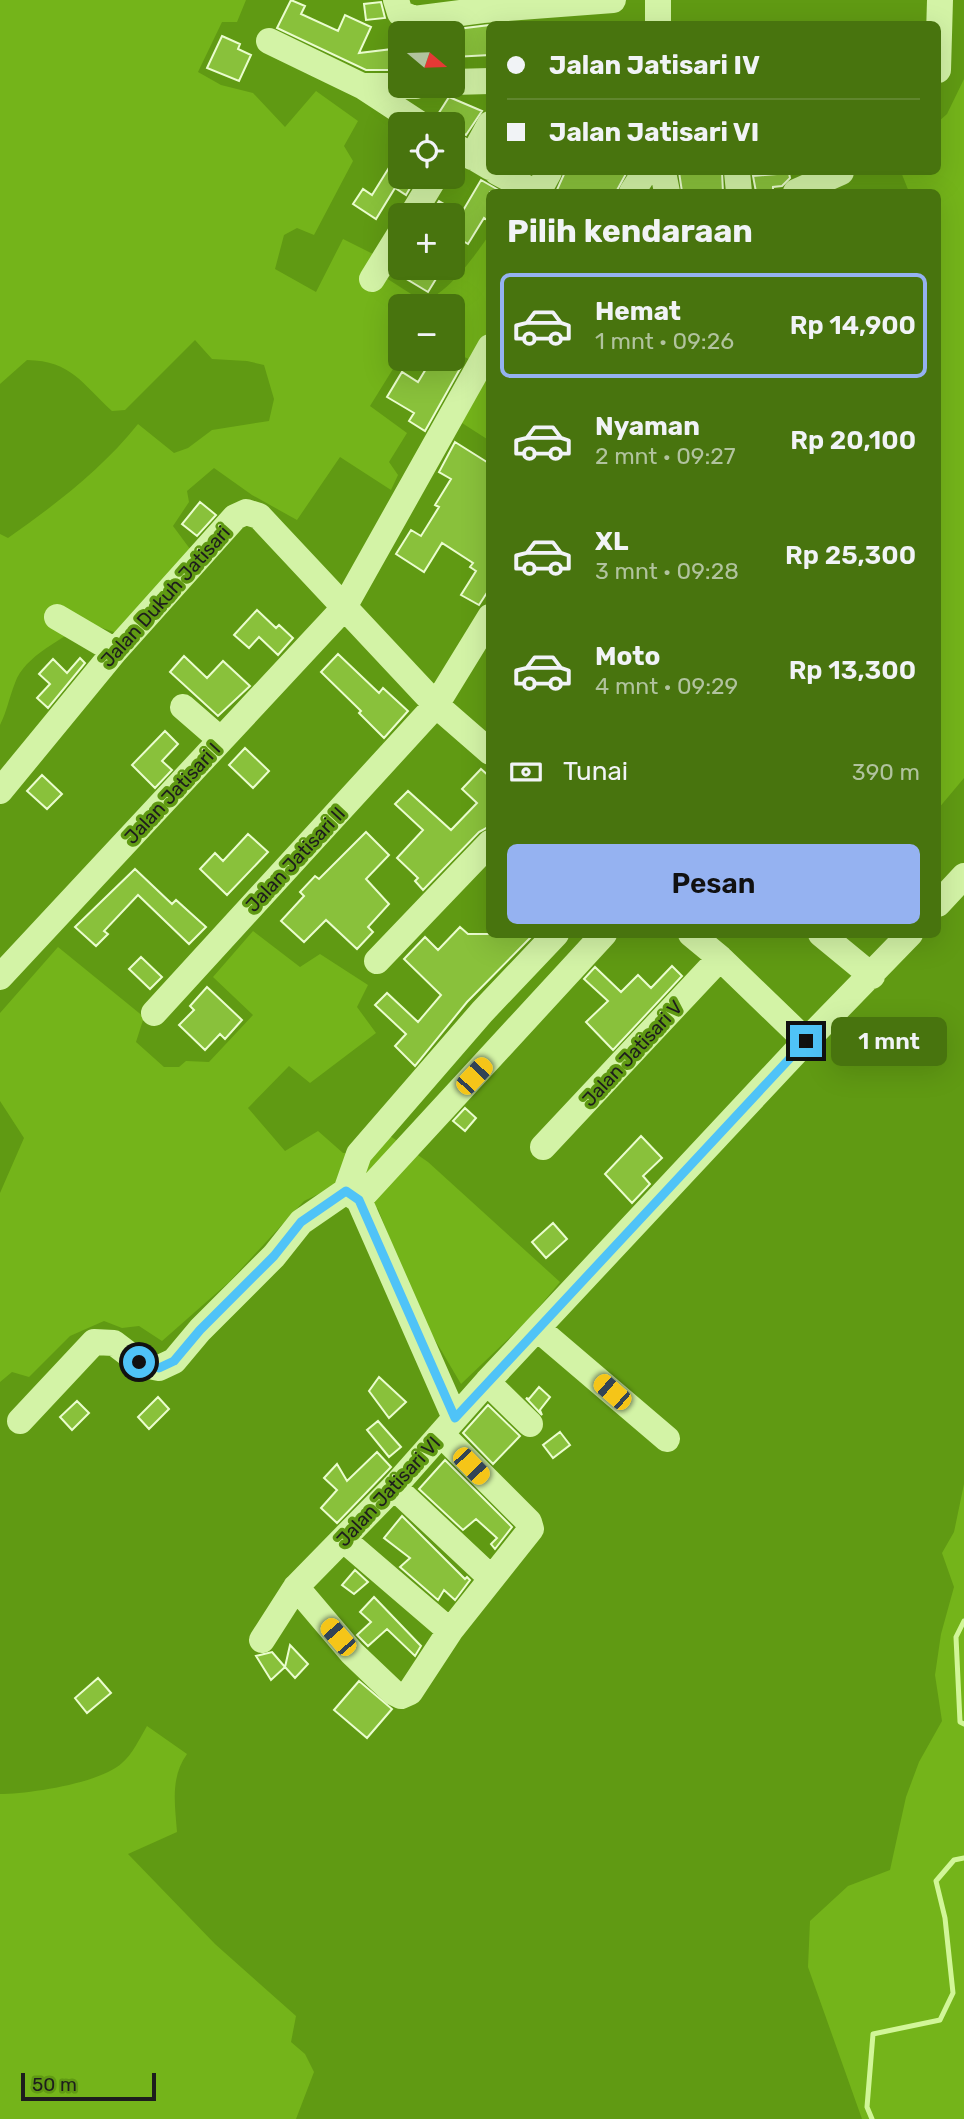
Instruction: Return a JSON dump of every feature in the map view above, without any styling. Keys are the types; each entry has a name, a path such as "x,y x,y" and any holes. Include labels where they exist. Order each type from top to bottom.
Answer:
{"street":[{"path":"396,0 400,13 414,19 482,5 613,0"},
{"path":"658,0 658,21"},
{"path":"939,21 940,2"},
{"path":"269,41 362,86 402,112"},
{"path":"466,82 486,81"},
{"path":"362,86 388,86"},
{"path":"472,157 486,131"},
{"path":"503,175 530,189"},
{"path":"803,189 834,175"},
{"path":"372,279 388,253"},
{"path":"343,609 486,354"},
{"name":"Jalan Dukuh Jatisari","path":"0,791 115,650 235,517 246,512 258,516 436,705 486,749"},
{"name":"Jalan Jatisari I","path":"0,977 343,609"},
{"path":"57,617 115,650"},
{"path":"436,705 486,624"},
{"name":"Jalan Jatisari II","path":"155,1013 436,705"},
{"path":"183,707 221,740"},
{"path":"377,961 486,847"},
{"path":"941,901 964,876"},
{"path":"296,1587 352,1653 401,1696 410,1692 450,1631 491,1577 528,1536 531,1525 448,1426 353,1195 359,1154 482,1012 552,938"},
{"path":"20,1421 94,1342 114,1343 139,1362 149,1366 168,1366 274,1256 301,1222 353,1195 600,938"},
{"path":"696,938 806,1041 906,938"},
{"path":"826,938 872,976"},
{"name":"Jalan Jatisari V","path":"544,1147 720,958"},
{"name":"Jalan Jatisari VI","path":"262,1640 296,1587 344,1541 488,1382 806,1041"},
{"path":"538,1329 667,1439"},
{"path":"488,1382 530,1424"},
{"path":"394,1487 491,1577"},
{"path":"344,1541 450,1631"}],"green space":[{"path":"0,0 246,0 237,22 222,22 198,72 221,85 253,93 285,127 316,91 358,121 344,146 353,161 314,235 297,228 284,235 275,269 316,292 343,239 379,257 383,276 411,294 388,294 388,371 392,371 370,406 407,433 389,462 398,475 391,490 340,457 297,520 252,495 214,468 187,491 189,502 173,526 193,553 120,634 87,623 56,641 27,664 15,683 0,725 0,534 8,538 60,499 109,456 138,424 174,453 188,448 212,430 269,421 274,399 264,365 212,359 195,340 125,410 112,411 66,369 42,361 27,360 0,384"},
{"path":"964,79 964,778 941,805 941,189 908,189 902,175 941,175 941,119 947,114"},
{"path":"486,239 486,438 462,423 471,360 465,357 465,294 437,294 453,280 465,280 465,267"},
{"path":"253,931 300,967 320,954 368,985 357,1007 376,1033 310,1083 289,1066 248,1108 285,1151 318,1131 343,1153 374,1154 390,1136 428,1162 560,1282 529,1319 461,1384 418,1311 378,1209 331,1188 304,1201 229,1282 162,1341 139,1326 122,1328 104,1321 70,1336 29,1377 12,1372 0,1382 0,1193 24,1138 0,1101 0,1013 58,947 144,1017 136,1042 164,1067 179,1067 186,1061 209,1062 253,1015 213,977"},
{"path":"964,1484 964,2119 862,2119 808,1967 810,1921 848,1886 890,1870 906,1797 919,1762 942,1721 935,1675 941,1634 954,1587 942,1553 954,1532"},
{"path":"147,1726 187,1754 176,1782 177,1832 128,1854 215,1944 296,2016 291,2042 305,2054 314,2072 296,2119 0,2119 0,1794 64,1786 112,1770 129,1756"}],"building":[{"path":"291,0 305,6 301,14 338,31 345,15 371,27 359,53 388,50 388,70 366,70 277,28"},
{"path":"381,2 385,18 366,20 364,4"},
{"path":"486,25 486,55 466,56 466,28"},
{"path":"222,36 240,44 238,49 251,55 239,81 207,68"},
{"path":"448,98 482,111 466,135 465,112 439,112"},
{"path":"388,169 388,189 394,189 376,219 353,204 363,189 372,195"},
{"path":"564,175 625,175 618,189 557,189"},
{"path":"679,175 722,175 723,189 682,189"},
{"path":"789,175 790,178 782,186 773,189 755,189 753,176"},
{"path":"481,180 497,189 486,189 486,219 484,218 468,244 465,242 465,207"},
{"path":"397,189 409,189 406,195"},
{"path":"408,280 435,280 428,292"},
{"path":"425,371 459,371 425,431 409,421 414,413 387,397 402,372 418,382"},
{"path":"455,442 486,461 486,594 479,605 461,595 476,571 470,567 473,563 442,543 424,572 396,554 411,530 421,536 439,507 435,505 451,479 439,472"},
{"path":"200,502 216,515 197,536 182,524"},
{"path":"257,610 276,628 279,625 293,638 278,655 259,637 249,648 234,635"},
{"path":"338,654 379,693 383,688 408,711 384,738 321,672"},
{"path":"184,656 207,678 223,661 250,686 218,716 170,672"},
{"path":"80,658 85,663 48,708 37,698 50,684 39,674 53,659 67,673"},
{"path":"165,731 178,744 162,761 172,770 155,788 132,765"},
{"path":"245,748 269,771 253,788 229,765"},
{"path":"481,769 486,773 486,828 479,832 423,890 415,881 418,878 397,858 423,830 395,804 408,791 451,830 477,803 462,789"},
{"path":"42,775 62,794 47,809 27,791"},
{"path":"366,832 389,855 366,879 389,904 368,927 373,932 357,949 326,920 304,942 281,921 304,896 300,892 315,876 319,879"},
{"path":"248,834 268,852 227,895 200,869 215,853 223,861"},
{"path":"135,869 172,904 176,900 206,927 189,944 138,895 104,931 108,934 96,946 75,927"},
{"path":"460,927 468,934 486,934 486,938 530,938 467,1002 415,1066 395,1046 406,1034 375,1005 387,993 418,1022 441,995 404,959 425,937 438,950"},
{"path":"141,957 162,977 150,989 129,969"},
{"path":"672,966 682,976 613,1050 586,1022 608,1001 584,979 595,967 621,992 638,975 651,988"},
{"path":"207,987 242,1020 225,1039 220,1034 205,1050 179,1025 194,1010 190,1006"},
{"path":"465,1108 476,1118 465,1131 453,1121"},
{"path":"641,1136 662,1158 643,1176 650,1184 632,1203 605,1174"},
{"path":"553,1223 567,1239 546,1258 532,1242"},
{"path":"379,1377 406,1402 389,1418 369,1391"},
{"path":"539,1387 550,1397 540,1410 542,1415 526,1398 529,1399"},
{"path":"158,1397 169,1409 149,1429 138,1417"},
{"path":"77,1401 89,1413 72,1430 60,1417"},
{"path":"488,1405 520,1436 493,1464 463,1433"},
{"path":"378,1421 401,1447 389,1457 367,1430"},
{"path":"560,1432 570,1445 553,1458 543,1445"},
{"path":"377,1452 391,1467 337,1523 321,1508 337,1490 324,1478 337,1464 347,1481"},
{"path":"445,1460 512,1527 495,1549 491,1544 497,1538 476,1519 463,1530 419,1489"},
{"path":"402,1516 465,1579 467,1577 470,1580 455,1600 444,1590 438,1600 400,1567 410,1558 384,1538"},
{"path":"355,1570 368,1582 354,1594 342,1585"},
{"path":"374,1597 421,1646 415,1656 387,1629 368,1646 357,1635 371,1622 360,1612"},
{"path":"290,1645 308,1664 295,1678 285,1667"},
{"path":"272,1652 285,1667 271,1680 256,1656"},
{"path":"98,1678 111,1693 87,1713 75,1698"},
{"path":"359,1681 392,1709 367,1738 334,1710"}],"waterway":[{"path":"964,1621 956,1637 960,1722 964,1724"},
{"path":"872,2119 867,2107 873,2034 940,2020 953,1993 945,1918 936,1881 954,1860 964,1858"}],"route":[{"path":"139,1362 159,1368 168,1366 274,1256 301,1222 346,1191 359,1200 455,1418 806,1041"}]}
